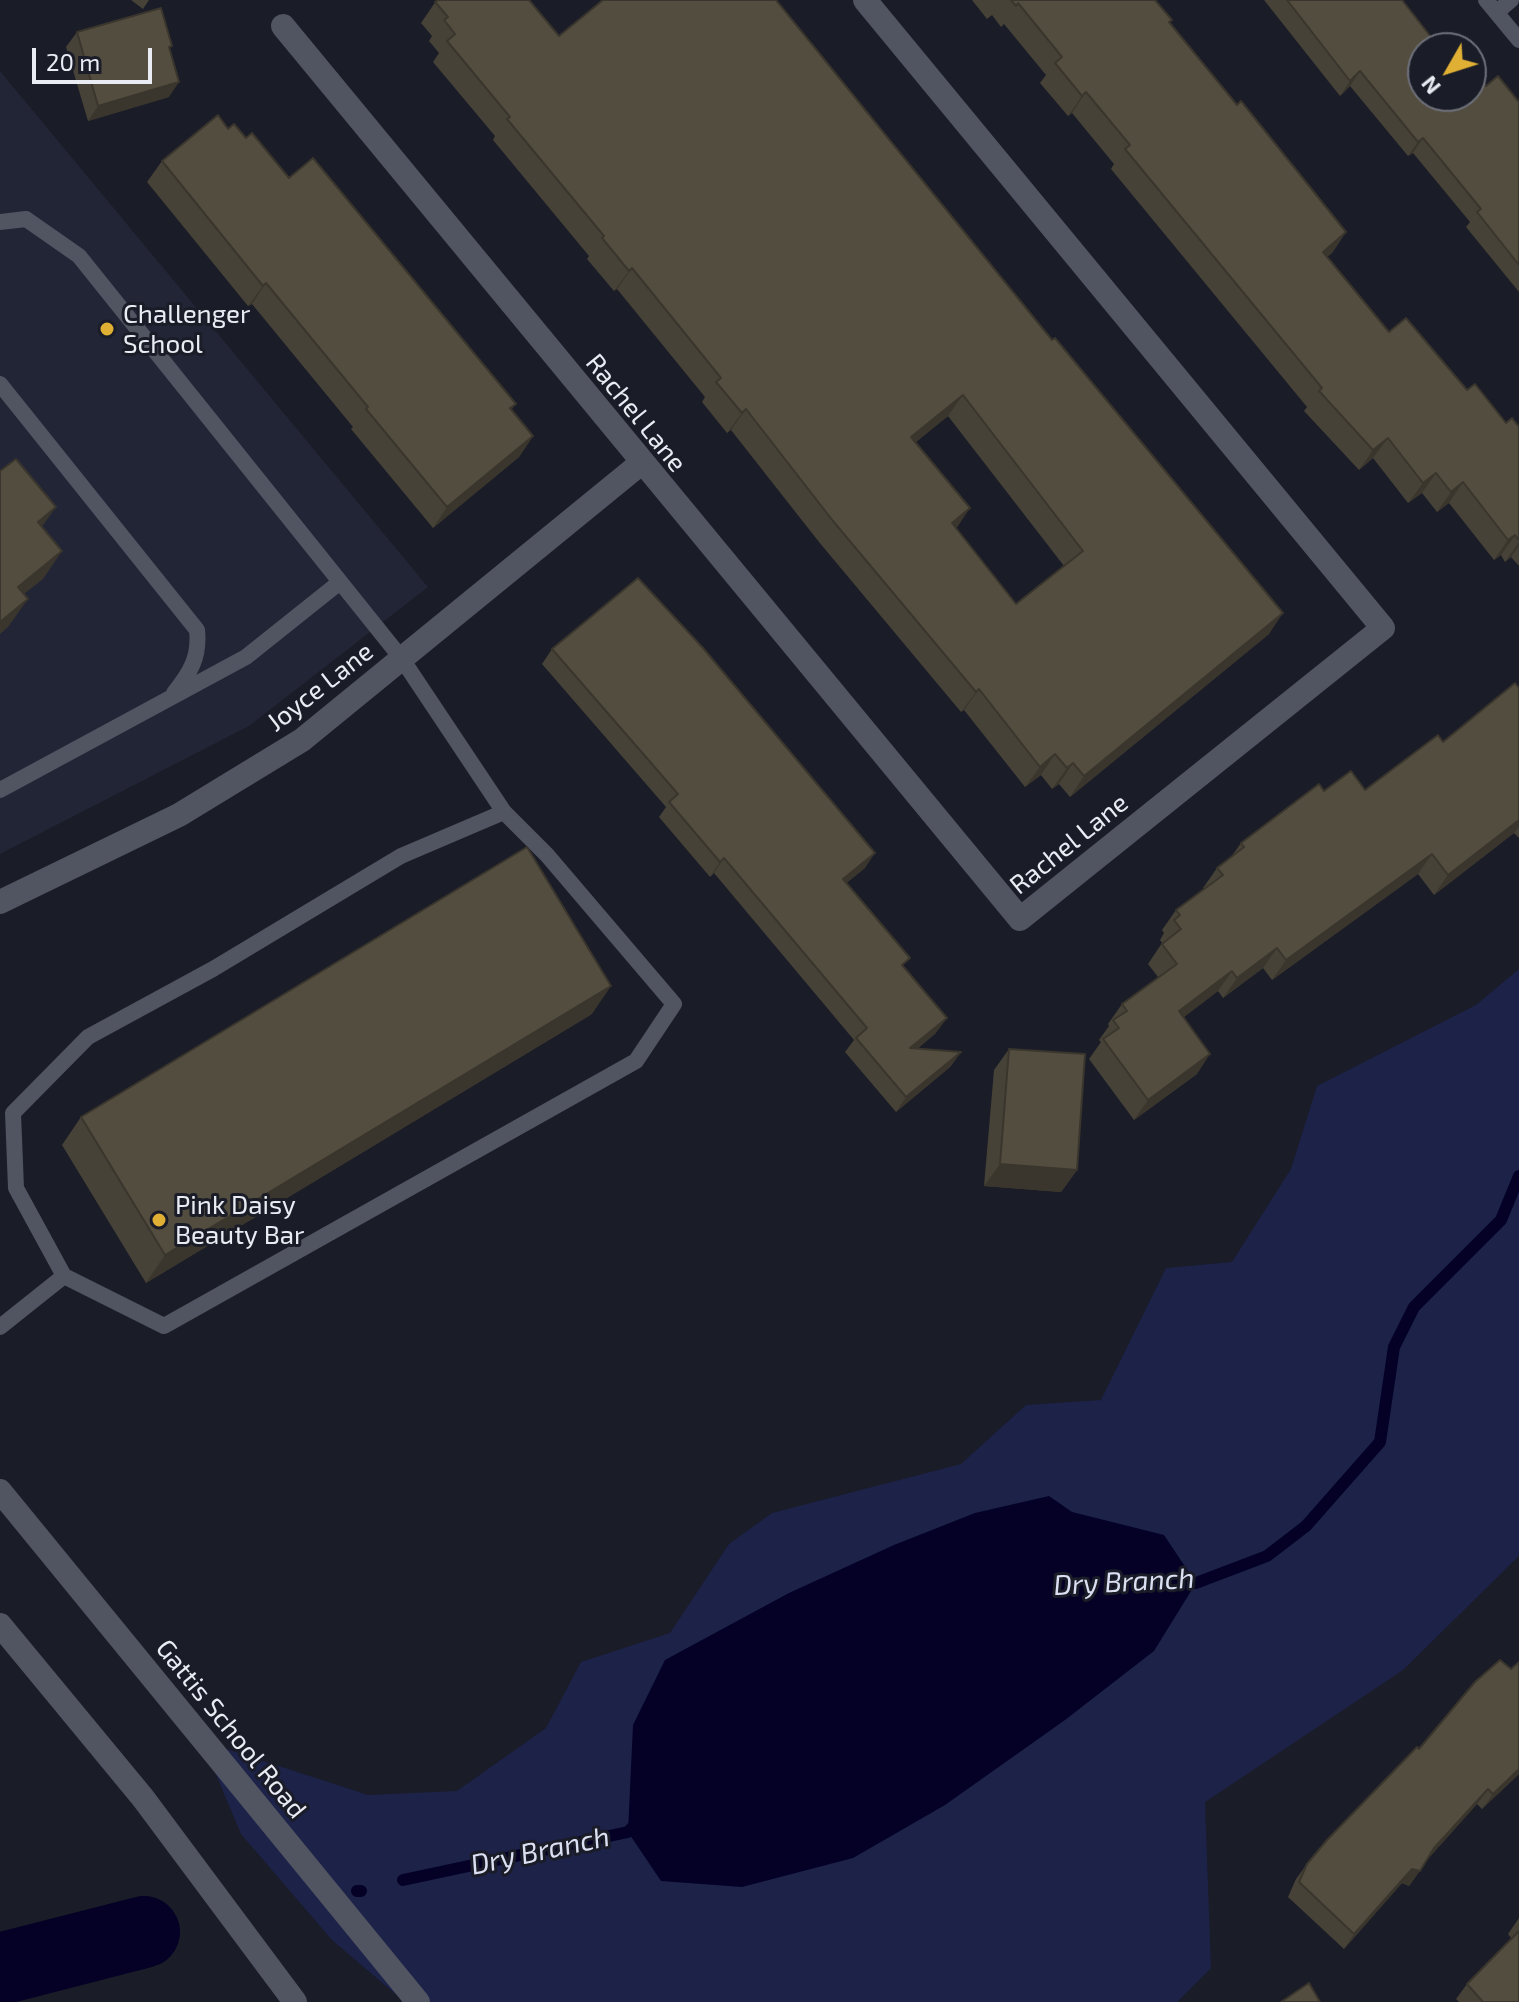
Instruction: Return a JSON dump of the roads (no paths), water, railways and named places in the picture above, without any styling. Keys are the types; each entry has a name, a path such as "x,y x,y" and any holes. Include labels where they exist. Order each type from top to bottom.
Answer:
{"street":[{"name":"Rachel Lane","path":"283,26 640,464 1020,919 1383,628 865,0"},
{"name":"Joyce Lane","path":"0,902 179,815 302,740 640,464"},
{"name":"Gattis School Road","path":"0,1491 418,2002"},
{"path":"0,1625 143,1798 295,2002"}],"lane":[{"path":"1511,0 1492,6 1519,40"},
{"path":"0,222 26,219 79,256 402,659 504,812 547,855 674,1004 636,1061 164,1326 64,1276 16,1188 13,1113 88,1037 213,969 401,856 504,812"},
{"path":"0,384 197,630 200,650 187,676 168,700"},
{"path":"0,790 246,657 340,582"},
{"path":"0,1327 64,1276"}],"water":[{"path":"1049,1496 1072,1512 1164,1535 1196,1583 1154,1651 1065,1720 945,1805 853,1858 742,1887 661,1881 628,1832 633,1725 665,1660 789,1593 894,1545 975,1513"}],"waterway":[{"name":"Dry Branch","path":"1179,1583 1196,1583 1267,1556 1306,1526 1380,1442 1394,1347 1414,1307 1501,1220 1519,1176"},
{"name":"Dry Branch","path":"403,1880 628,1832 638,1822"},
{"name":"Dry Branch","path":"0,1969 144,1932"}],"place":[{"name":"Challenger School","path":"107,329"},
{"name":"Pink Daisy Beauty Bar","path":"159,1220"}]}
